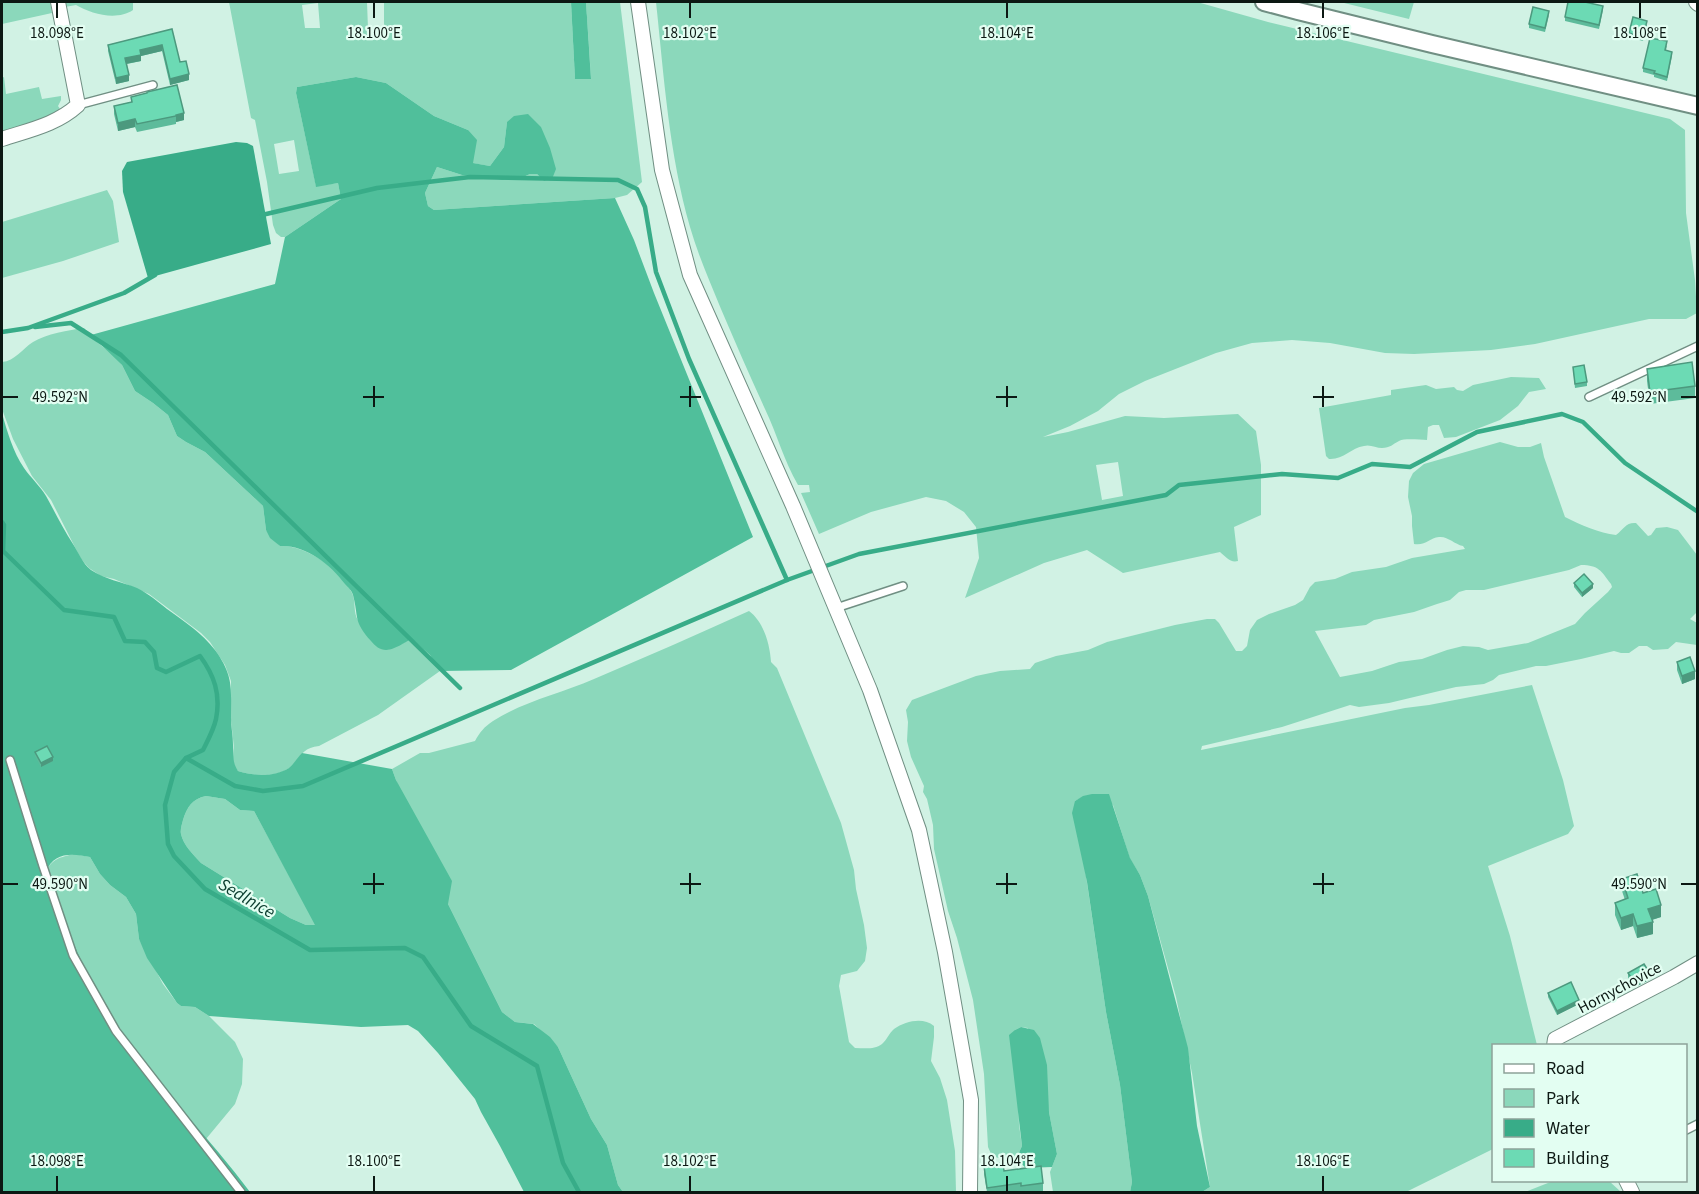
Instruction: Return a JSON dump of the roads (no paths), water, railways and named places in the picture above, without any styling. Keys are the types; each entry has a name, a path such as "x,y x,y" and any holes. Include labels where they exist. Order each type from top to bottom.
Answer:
{"street":[{"path":"2,139 57,121 78,105 58,2"},
{"path":"638,2 662,170 690,275 793,506 870,690 919,830 945,952 971,1100 970,1192"},
{"path":"1264,2 1698,106"},
{"name":"Hornychovice","path":"1554,1042 1698,963"}],"lane":[{"path":"78,105 153,85"},
{"path":"1589,398 1698,346"},
{"path":"836,608 903,586"},
{"path":"9,760 73,955 116,1031 241,1192"}],"water":[{"path":"236,142 253,146 271,244 148,278 123,192 122,171 127,162"}],"waterway":[{"path":"262,215 377,188 470,177 618,180 637,189 645,207 656,272 689,359 787,580"},
{"path":"2,332 28,328 124,293 155,275"},
{"path":"35,327 71,323 121,355 460,688"},
{"path":"186,758 235,786 263,791 303,786 787,580 859,554 1166,495 1179,485 1282,474 1338,478 1372,464 1410,467 1477,432 1562,414 1583,422 1625,463 1698,512"},
{"name":"Sedlnice","path":"2,522 4,525 3,551 64,610 114,617 125,641 145,642 154,652 157,668 166,672 200,656 209,670 218,701 214,727 203,750 186,758 174,772 165,805 168,844 174,856 205,889 310,950 405,948 423,957 471,1026 537,1066 563,1163 579,1192"}]}
